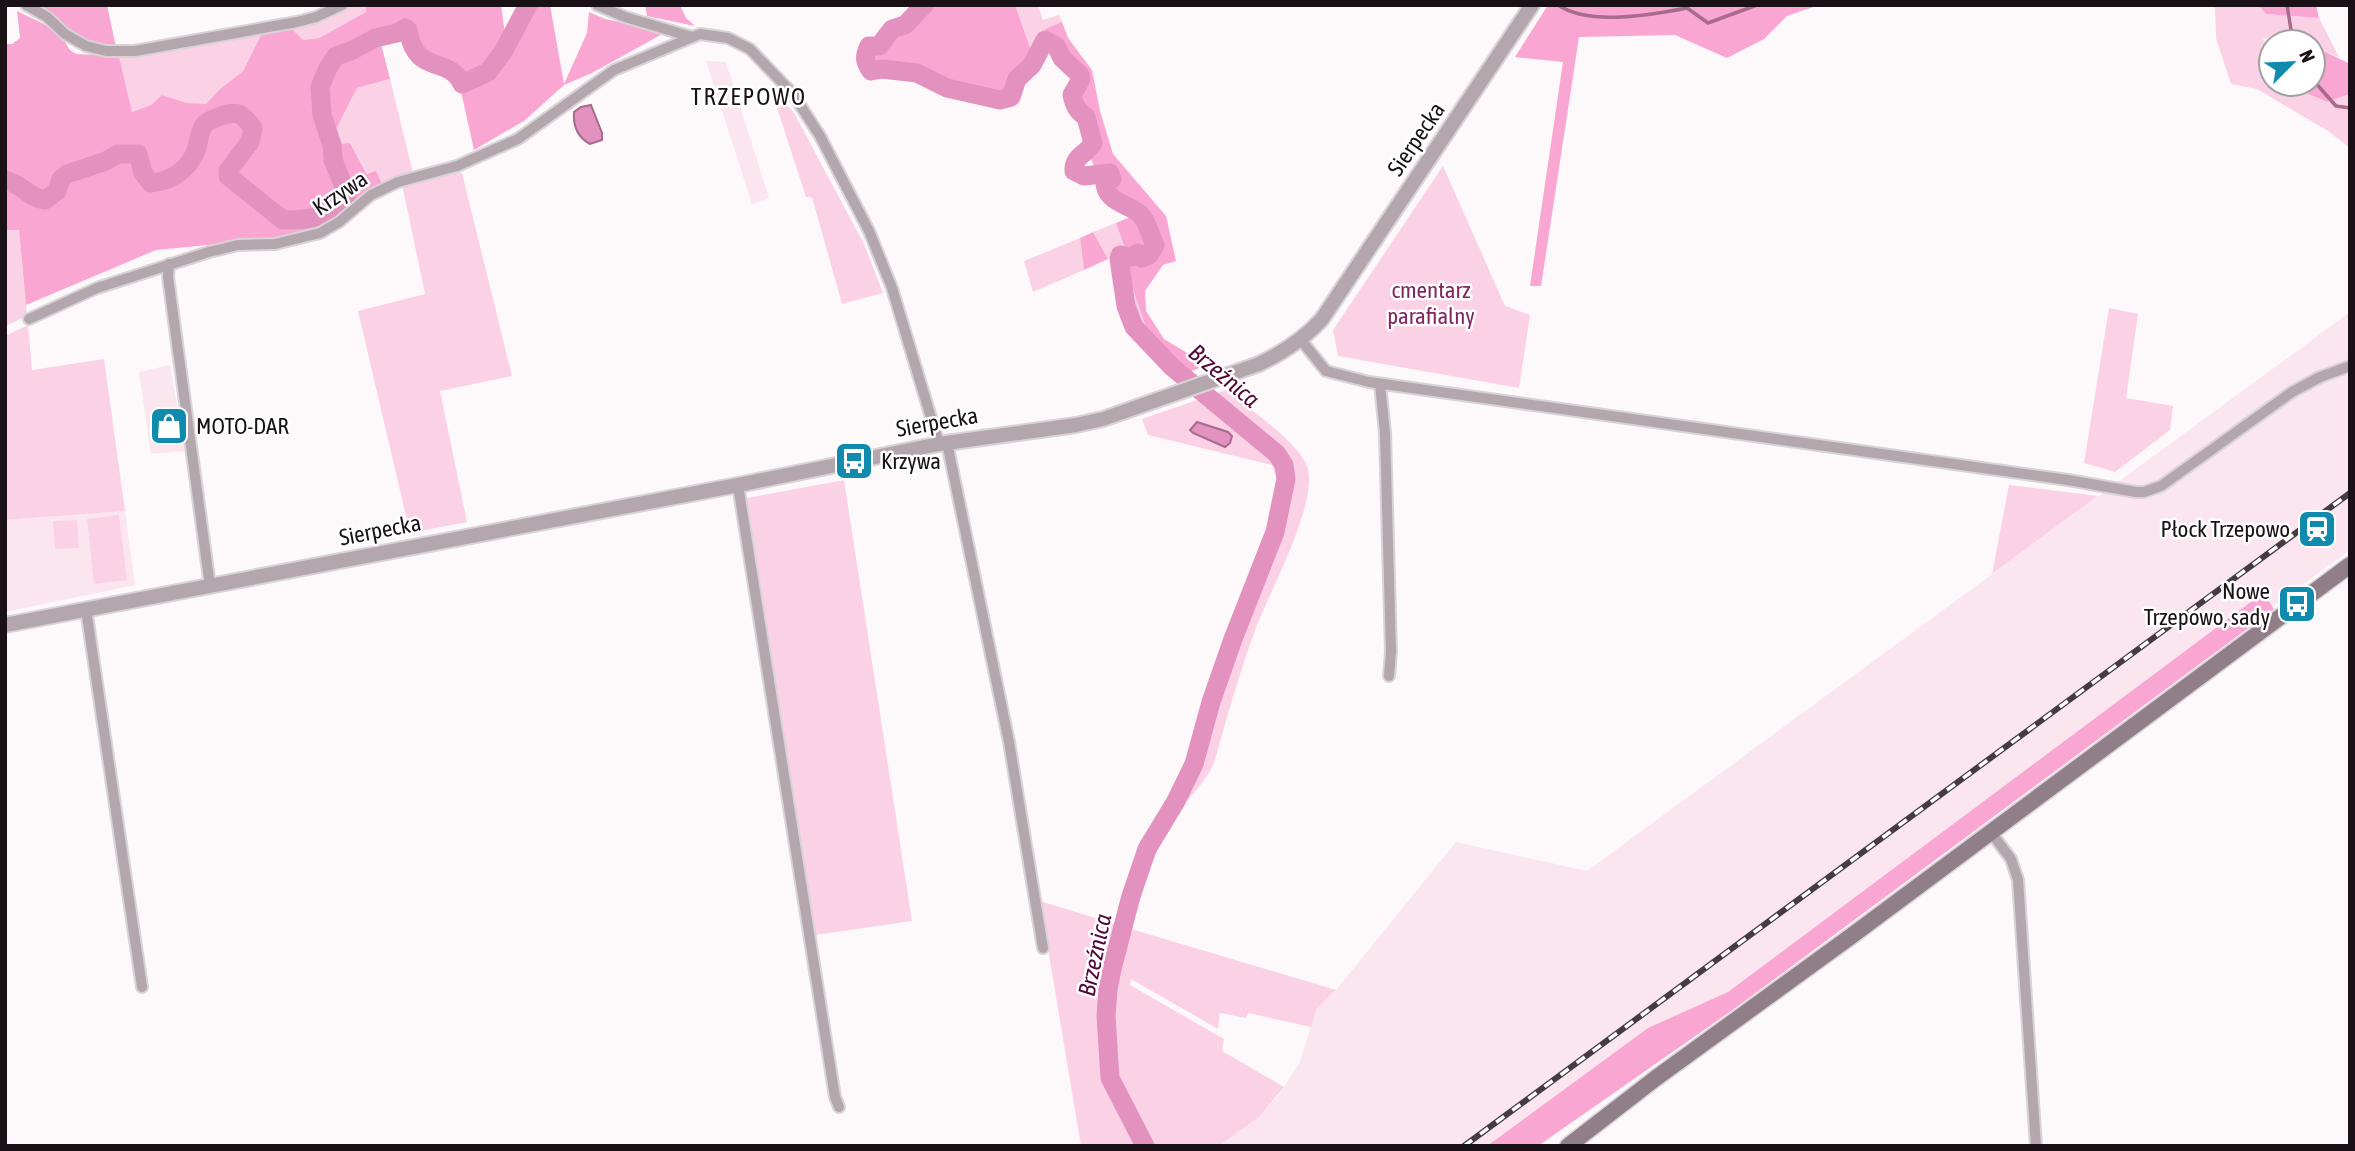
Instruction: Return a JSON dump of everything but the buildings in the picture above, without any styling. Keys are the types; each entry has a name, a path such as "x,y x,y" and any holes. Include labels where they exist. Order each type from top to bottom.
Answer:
{"main road":[{"path":"1568,1146 2350,565"}],"street":[{"path":"26,5 86,46 106,51 135,51 297,22 342,5"},
{"path":"597,5 692,37"},
{"name":"Sierpecka","path":"5,625 943,444 1076,425 1227,375 1282,353 1301,340 1334,303 1529,9"},
{"name":"Krzywa","path":"29,319 97,288 169,264 238,245 275,244 320,233 339,222 371,195 398,182 457,166 518,139 614,70 692,37 701,34 728,38 750,49 793,94 820,136 869,231 892,288 943,444 1009,741 1043,948"},
{"path":"169,264 168,277 210,586"},
{"path":"1301,340 1326,371 1380,384 2068,480 2136,492 2161,486 2292,392 2320,377 2350,366"},
{"path":"1380,384 1385,433 1391,652 1389,676"},
{"path":"738,485 835,1097 839,1107"},
{"path":"86,609 142,987"},
{"path":"1990,831 2011,859 2018,880 2036,1146"}],"shaded area":[{"path":"29,5 107,5 116,47 91,43 80,38"},
{"path":"366,5 501,5 506,41 486,71 462,81 455,70 418,52 406,25 397,31 377,33 355,47 333,54 323,68 324,73 318,87 318,115 330,146 330,161 343,194 333,208 323,213 282,217 230,175 251,145 255,128 245,115 228,109 207,119 200,127 193,153 174,175 151,181 139,152 133,152 102,158 66,171 51,194 42,198 5,176 5,44 12,44 20,38 17,11 58,31 70,50 76,54 119,56 132,112 151,105 162,95 187,103 206,104 243,71 263,31 289,26 303,40 319,38 366,12"},
{"path":"531,5 550,5 564,84 587,33 589,12 605,19 666,32 592,73 564,85 524,121 474,150 460,87 474,82 495,66 504,55"},
{"path":"645,5 680,5 686,18 695,26 647,16"},
{"path":"928,5 1015,5 1033,56 1015,78 1010,95 1002,98 947,86 916,70 885,67 875,69 870,66 867,55 871,49 881,47 893,31 908,26"},
{"path":"1548,5 1819,5 1787,16 1764,39 1727,58 1675,35 1579,37 1541,286 1530,286 1563,62 1515,57"},
{"path":"2258,5 2316,5 2319,18 2266,14"},
{"path":"1062,22 1068,38 1092,70 1100,111 1113,154 1166,216 1176,261 1163,265 1145,291 1146,311 1164,339 1207,365 1189,372 1184,370 1149,336 1122,257 1138,256 1142,260 1149,258 1158,246 1137,210 1115,198 1106,186 1114,180 1114,174 1110,171 1095,170 1089,153 1095,144 1090,118 1076,102 1075,93 1083,76 1048,38 1045,29"},
{"path":"380,40 390,79 357,88 332,137 324,114 323,91 332,65 340,57"},
{"path":"2327,52 2350,64 2350,94 2327,102 2318,98 2327,98"},
{"path":"706,61 726,62 769,198 752,204"},
{"path":"591,105 602,140 590,144 575,126 574,112"},
{"path":"228,115 241,118 250,127 250,133 226,171 226,178 284,223 312,222 330,214 351,195 339,170 334,144 350,143 367,174 376,171 383,186 321,228 285,239 156,250 26,305 19,230 5,230 5,183 19,187 33,202 43,202 59,192 66,177 118,156 137,156 142,174 154,186 174,181 196,156 204,127 208,122"},
{"path":"1135,215 1139,217 1152,244 1148,254 1142,256 1139,252 1127,254 1116,223"},
{"path":"1093,232 1108,259 1084,270 1080,238"},
{"path":"2350,312 2350,550 1561,1129 1527,1146 1219,1146 1259,1117 1279,1095 1300,1062 1316,1010 1336,990 1456,842 1587,871"},
{"path":"170,365 185,451 151,454 139,372"},
{"path":"1197,422 1228,432 1232,436 1230,443 1225,447 1193,433 1190,430"},
{"path":"125,511 135,585 5,612 5,520"},
{"path":"2263,593 2274,609 1734,1009 1538,1146 1487,1146 1648,1028 1728,992"}],"green space":[{"path":"350,5 366,5 366,12 319,38 303,40 289,26 331,17"},
{"path":"1015,5 1038,5 1043,20 1059,15 1062,22 1046,29 1048,38 1041,38 1033,56"},
{"path":"2215,5 2258,5 2266,14 2319,18 2324,28 2257,28 2257,89 2231,84 2216,38"},
{"path":"263,31 243,71 220,89 206,105 187,103 162,95 151,105 132,112 119,56"},
{"path":"2327,34 2339,57 2327,52"},
{"path":"390,79 413,173 383,186 368,174 350,143 334,144 332,137 357,88"},
{"path":"770,86 794,113 864,244 883,293 842,304 812,197 806,197"},
{"path":"2350,94 2350,148 2328,131 2272,98 2318,98 2327,102"},
{"name":"cmentarz parafialny","path":"1443,166 1505,306 1530,315 1519,388 1338,356 1333,330"},
{"path":"462,173 512,376 440,391 467,522 410,533 358,311 425,294 402,184 437,174"},
{"path":"1116,223 1127,254 1120,251 1117,256 1108,259 1093,232"},
{"path":"5,230 19,230 27,316 5,326"},
{"path":"1080,238 1084,270 1033,292 1024,261"},
{"path":"1122,257 1149,336 1131,310"},
{"path":"2109,308 2138,314 2126,398 2173,406 2170,430 2115,472 2084,463"},
{"path":"28,325 32,370 104,359 125,511 5,520 5,336"},
{"path":"1226,390 1271,425 1302,457 1307,466 1309,482 1306,503 1290,550 1248,652 1214,763 1165,834 1148,874 1131,929 1336,990 1316,1010 1311,1027 1248,1013 1246,1018 1220,1013 1218,1029 1131,979 1130,985 1224,1039 1222,1051 1284,1087 1259,1117 1219,1146 1081,1146 1040,901 1118,925 1139,857 1183,776 1218,659 1264,541 1276,501 1278,481 1272,465 1148,435 1142,419"},
{"path":"844,480 912,921 815,935 747,498"},
{"path":"2009,485 2098,496 1992,574"},
{"path":"119,515 127,580 94,584 87,519"},
{"path":"77,520 79,548 55,549 53,521"}],"waterway":[{"name":"Brzeźnica","path":"5,180 34,197 45,200 57,191 61,179 67,174 106,161 118,154 138,154 143,173 151,183 164,180 177,174 192,159 201,130 206,123 233,113 241,115 253,128 250,142 228,171 228,176 283,220 319,216 333,208 347,194 333,160 332,145 322,115 320,87 336,56 405,28 418,54 425,60 449,70 462,84 488,72 503,52 528,5"},
{"name":"Brzeźnica","path":"924,5 905,25 892,29 879,46 869,46 866,58 871,71 882,69 917,73 947,88 1000,100 1011,97 1017,79 1032,65 1045,40 1056,46 1062,58 1080,75 1081,79 1072,95 1076,108 1086,117 1093,143 1078,159 1074,171 1084,176 1110,173 1112,179 1105,182 1109,194 1143,217 1155,245 1149,255 1142,258 1138,253 1131,257 1120,255 1126,306 1134,327 1172,367 1277,454 1284,465 1286,479 1275,532 1211,702 1194,764 1176,801 1147,849 1131,896 1112,969 1106,1016 1110,1078 1145,1146"},
{"path":"1558,5 1571,11 1603,17 1639,16 1687,8 1708,23 1757,5"},
{"path":"2287,5 2291,28"},
{"path":"2327,96 2336,106 2350,108"}],"railway":[{"path":"1464,1146 2350,493"}],"place":[{"name":"MOTO-DAR","path":"169,426"},
{"name":"Krzywa","path":"854,461"},
{"name":"Płock Trzepowo","path":"2317,529"},
{"name":"Nowe Trzepowo, sady","path":"2297,604"}],"district":[{"name":"TRZEPOWO","path":"749,97"}]}
